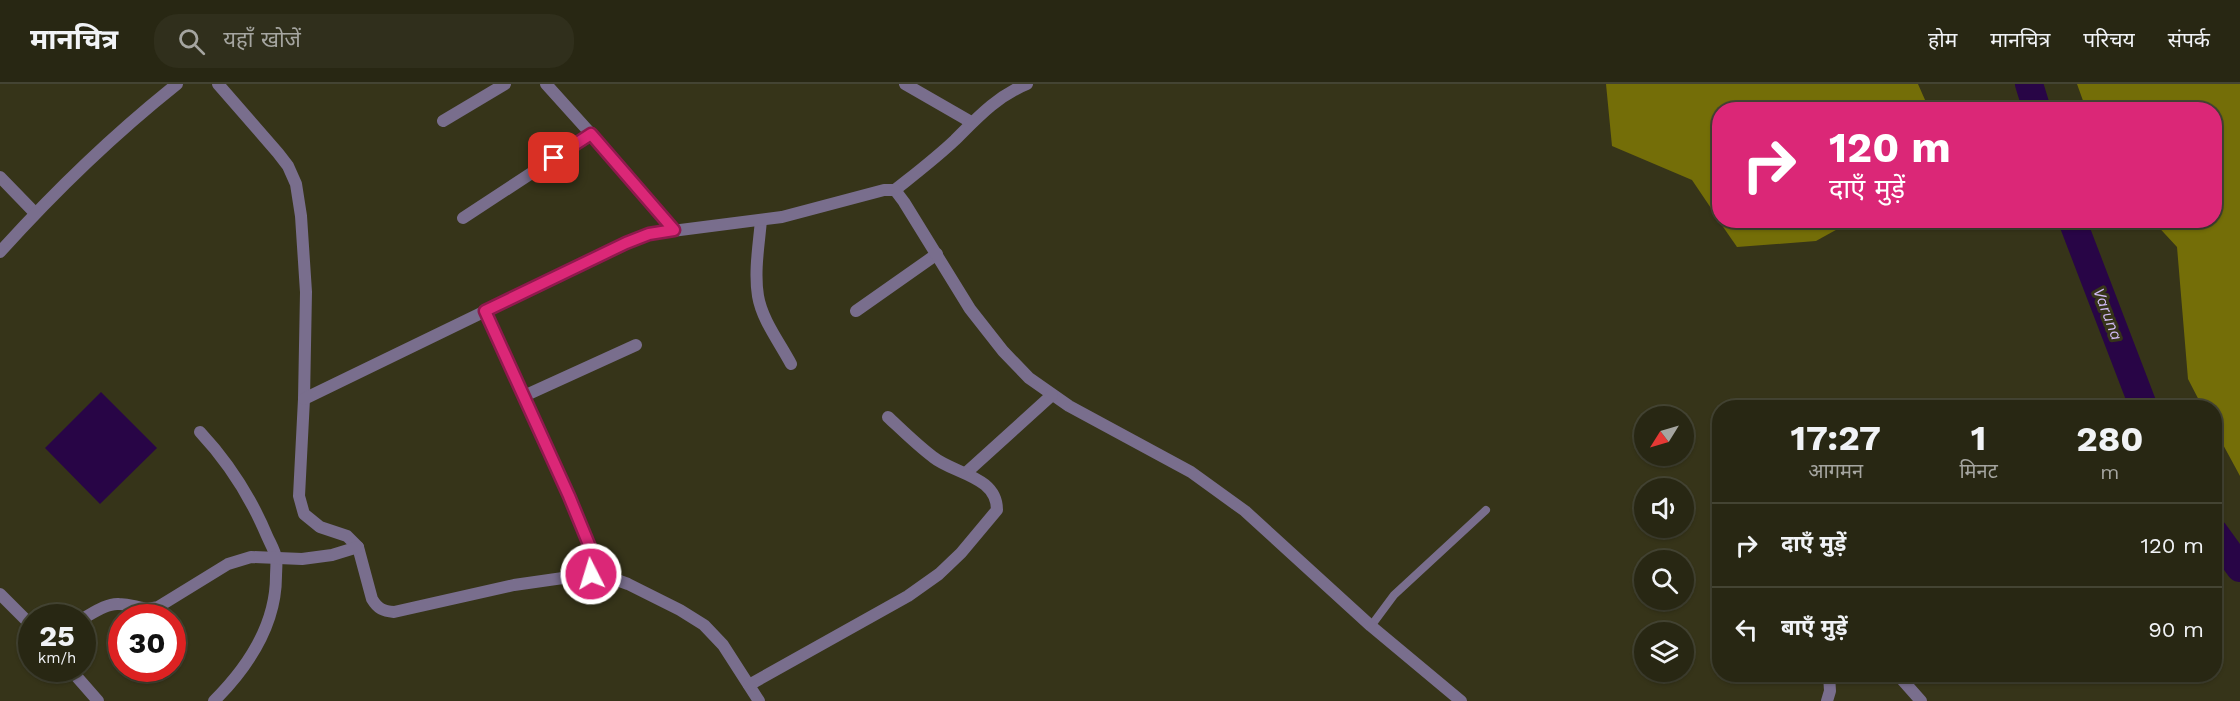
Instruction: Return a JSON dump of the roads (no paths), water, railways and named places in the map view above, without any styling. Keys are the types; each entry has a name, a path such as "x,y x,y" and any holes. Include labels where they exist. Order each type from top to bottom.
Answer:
{"street":[{"path":"0,252 35,213 95,154 177,84"},
{"path":"218,84 278,153 288,166 296,184 301,216 306,292 299,496 304,514 320,527 347,536 358,547 376,606 394,612 514,585 591,574 606,576 628,584 680,610 704,625 723,645 759,701"},
{"path":"442,121 505,84"},
{"path":"546,84 674,230"},
{"path":"905,84 971,122"},
{"path":"304,399 626,243 649,234 782,217 884,190 895,190 955,140 994,102 1014,89 1027,84"},
{"path":"463,218 591,134"},
{"path":"0,177 35,213"},
{"path":"895,190 970,309 1003,351 1029,378 1052,395 1191,472 1245,511 1371,626 1459,700"},
{"path":"761,220 758,298 791,364"},
{"path":"856,311 937,254"},
{"path":"485,311 590,547 594,558 591,574"},
{"path":"524,396 636,345"},
{"path":"967,472 1052,395"},
{"path":"749,685 908,596 939,574 961,553 997,510 997,501 993,493 967,472 934,458 888,417"},
{"path":"200,432 232,469 262,524 276,558 276,597 266,625 252,655 214,701"},
{"path":"96,613 117,603 145,610 158,607 228,564 251,557 302,559 332,555 358,547"},
{"path":"0,594 18,612"},
{"path":"81,682 98,701"},
{"path":"1827,701 1829,682"},
{"path":"1904,682 1921,701"}],"lane":[{"path":"1371,626 1394,595 1486,510"}],"waterway":[{"name":"Varuna","path":"2029,84 2035,102"},
{"name":"Varuna","path":"2075,228 2141,400"},
{"name":"Varuna","path":"2222,543 2240,568"}]}
